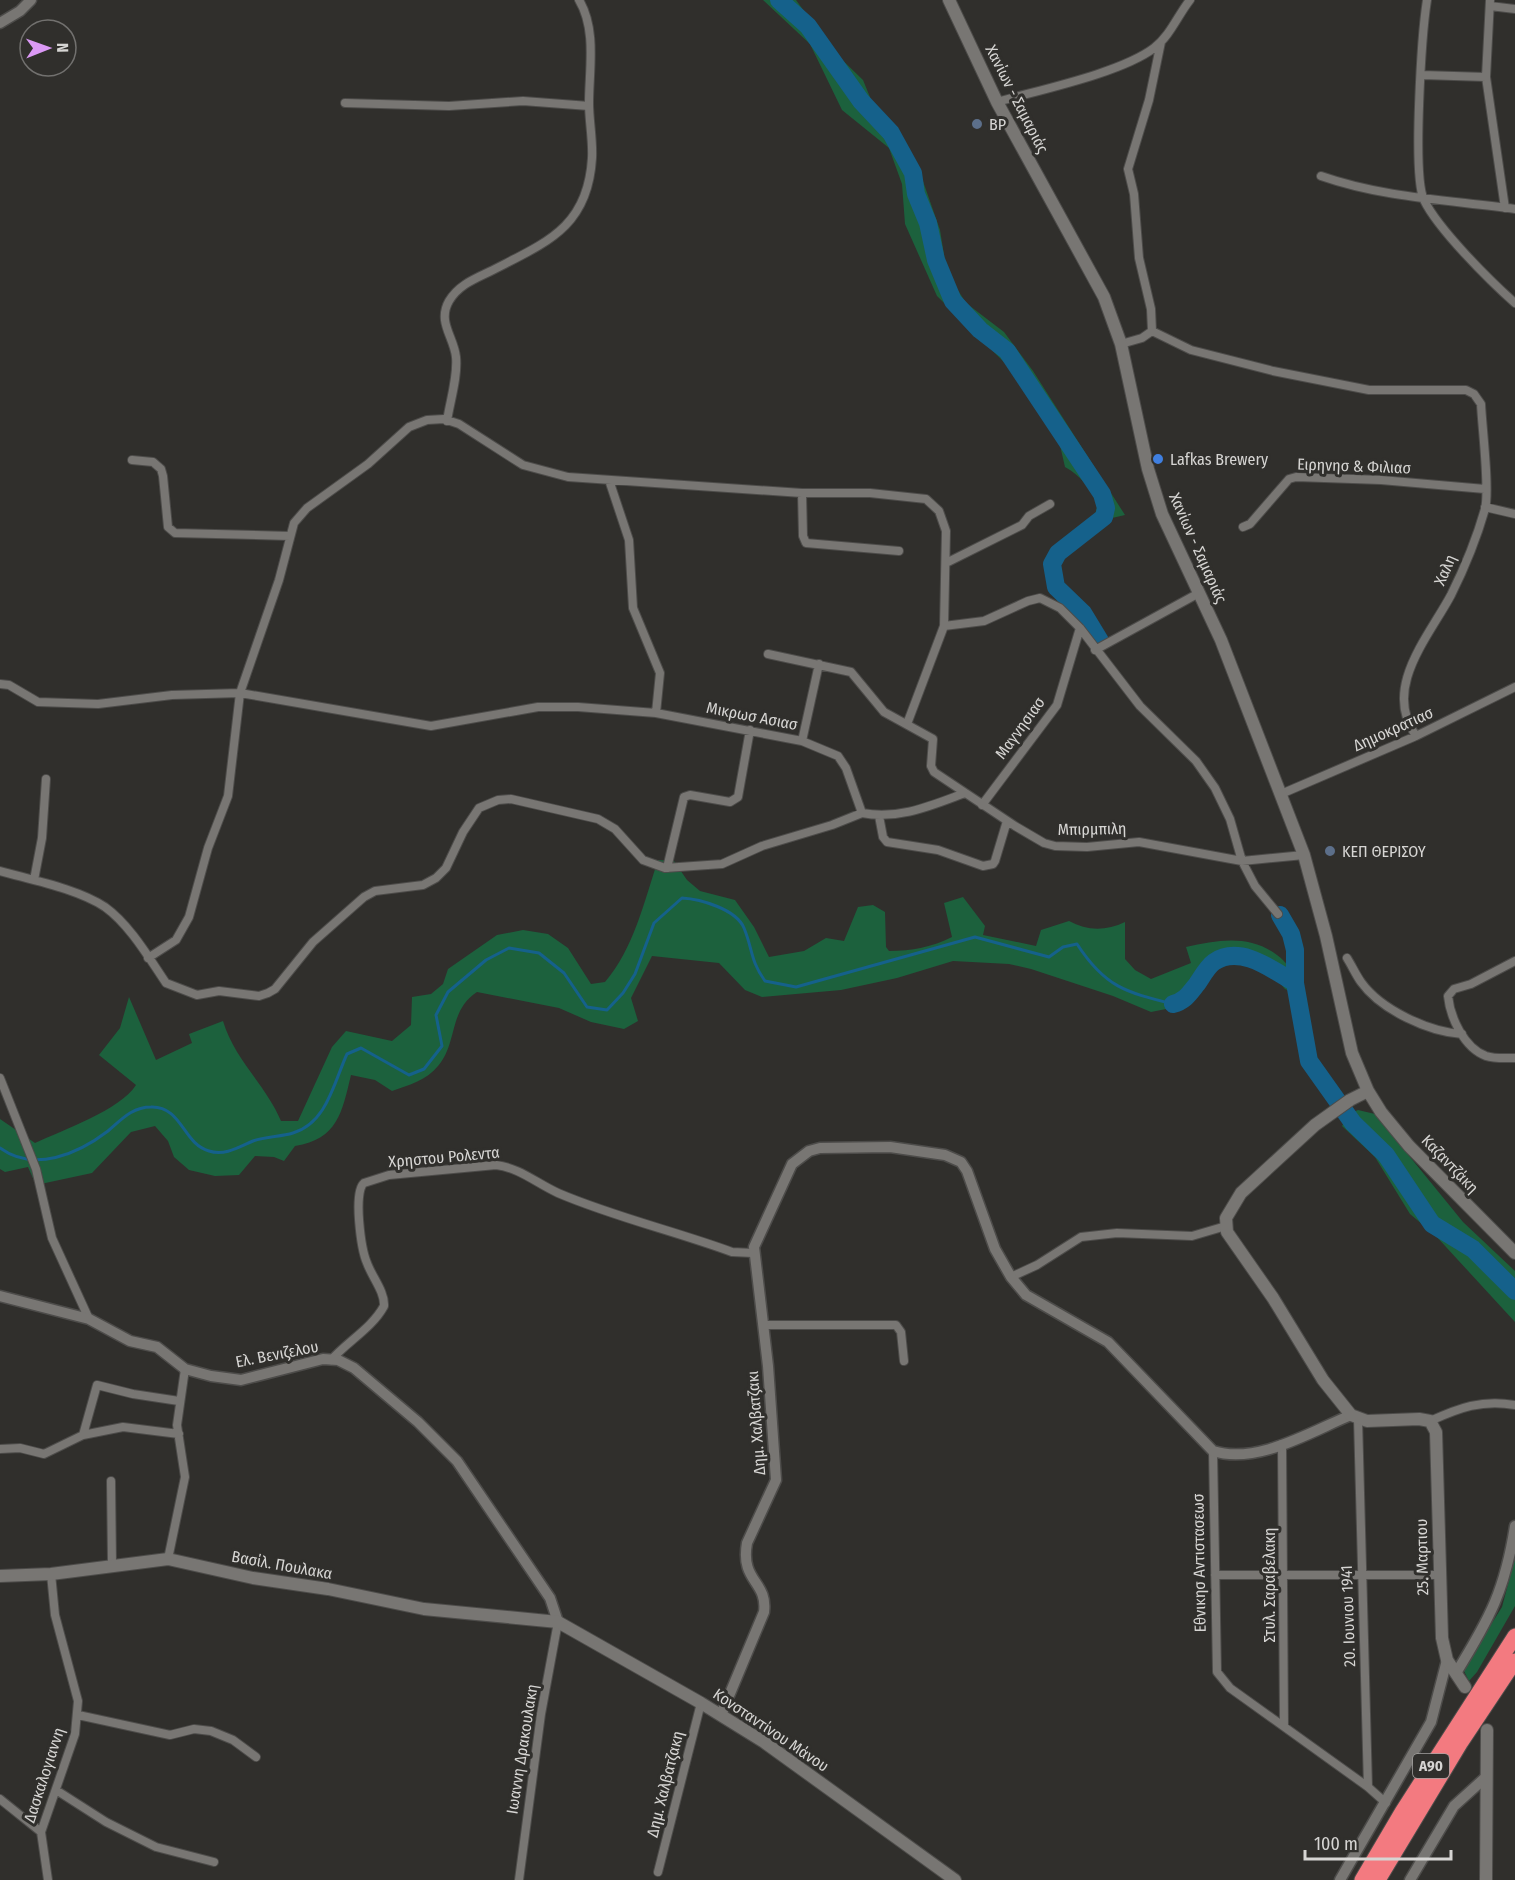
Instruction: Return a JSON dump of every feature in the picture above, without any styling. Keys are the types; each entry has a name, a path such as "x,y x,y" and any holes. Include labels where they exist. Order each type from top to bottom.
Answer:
{"highway":[{"path":"1509,1658 1515,1626"},
{"name":"Α90","path":"1378,1880 1509,1658 1515,1636"},
{"name":"Α90","path":"1362,1880 1402,1812 1509,1658"}],"main road":[{"name":"Χανίων - Σαμαριάς","path":"949,0 997,102 1104,297 1121,344 1148,469 1162,514 1221,640 1304,855 1326,936 1352,1053 1368,1091"},
{"path":"1368,1091 1350,1100 1316,1125 1241,1193 1226,1218 1226,1226 1231,1242 1274,1298 1323,1380 1354,1417 1419,1419 1430,1422"},
{"name":"Καζαντζάκη","path":"1368,1091 1381,1112 1409,1146 1515,1252"},
{"name":"25. Μαρτιου","path":"1430,1422 1436,1432 1442,1638 1447,1660 1465,1687"},
{"name":"Βασίλ. Πουλακα","path":"0,1576 51,1574 168,1559 252,1578 328,1589 424,1610 558,1622"},
{"name":"Κονσταντίνου Μάνου","path":"558,1622 721,1715 802,1769 955,1880"},
{"path":"1486,1880 1486,1777 1489,1741 1487,1730"}],"street":[{"path":"0,23 20,11 31,0"},
{"path":"447,420 456,357 446,332 447,306 457,290 465,284 525,254 557,234 573,220 588,182 592,156 589,106 589,23 579,0"},
{"path":"997,102 1120,64 1154,49 1190,0"},
{"path":"1427,0 1419,175 1424,200 1433,214 1485,275 1515,303"},
{"path":"1505,208 1486,77 1490,3 1515,9"},
{"path":"1121,344 1143,338 1152,331 1150,309 1139,258 1134,194 1128,169 1149,100 1161,42"},
{"path":"1422,75 1486,77"},
{"path":"345,103 449,106 523,101 589,106"},
{"path":"1322,176 1360,189 1424,200 1515,209"},
{"name":"Χαλη","path":"1152,331 1191,350 1273,371 1369,390 1466,390 1474,394 1481,404 1485,507 1451,594 1410,664 1403,704 1407,723 1416,736"},
{"path":"148,958 176,940 189,917 208,848 228,796 240,693 279,580 294,523 307,508 368,464 409,427 427,420 447,420 459,424 523,465 568,477 802,493 870,494 926,499 934,505 943,519 946,563 944,626 907,724 884,712 855,674 768,654"},
{"path":"132,460 153,462 161,469 168,527 175,533 290,536"},
{"name":"Ειρηνησ & Φιλιασ","path":"1243,527 1250,524 1289,479 1296,477 1381,480 1485,489"},
{"path":"609,480 629,540 633,608 660,673 656,713"},
{"path":"802,493 803,536 806,543 899,551"},
{"path":"946,563 1022,525 1029,516 1050,504"},
{"path":"1485,507 1515,514"},
{"path":"1095,650 1198,593"},
{"path":"944,626 984,621 1040,598 1060,608 1080,628 1140,705 1203,770 1230,819 1242,861 1255,886 1278,914"},
{"name":"Μαγνησιασ","path":"982,805 1057,705 1080,628"},
{"path":"802,741 819,664"},
{"name":"Μικρωσ Ασιασ","path":"0,684 9,685 38,702 67,704 133,702 213,692 240,693 416,725 442,726 538,707 578,707 656,713 802,741 838,756 846,768 862,813"},
{"name":"Δημοκρατιασ","path":"1281,794 1416,736 1515,687"},
{"name":"Μπιρμπιλη","path":"907,724 933,739 931,766 934,772 1044,843 1055,846 1088,847 1139,842 1242,861 1304,855"},
{"path":"667,868 684,797 690,795 730,802 738,797 750,730"},
{"path":"34,880 42,838 46,779"},
{"path":"0,871 92,900 107,908 166,983 188,993 207,994 219,991 259,996 275,989 313,942 364,897 375,891 423,885 436,878 446,868 463,832 479,808 498,800 511,800 598,819 615,829 643,860 654,866 667,868 722,864 772,842 832,825 862,813 879,816 920,810 965,793"},
{"path":"879,816 883,837 887,842 938,850 983,866 993,864 995,861 1007,821"},
{"path":"1347,958 1362,983 1388,1004 1420,1025 1462,1034"},
{"path":"1515,961 1471,984 1449,992 1449,1005 1462,1034 1479,1053 1486,1056 1515,1058"},
{"path":"0,1078 36,1169 52,1238 89,1319"},
{"path":"753,1253 756,1240 798,1157 820,1148 890,1147 945,1155 961,1162 967,1172 995,1249 1011,1276 1026,1295 1108,1342 1136,1367 1213,1451 1227,1455 1253,1452 1282,1444 1354,1417"},
{"name":"Χρηστου Ρολεντα","path":"331,1360 341,1348 368,1326 384,1306 383,1297 366,1262 358,1193 364,1183 389,1175 496,1165 509,1166 555,1192 600,1209 732,1252 753,1253"},
{"path":"1011,1276 1037,1265 1081,1237 1117,1233 1192,1236 1226,1226"},
{"name":"Δημ. Χαλβατζακι","path":"721,1715 764,1612 765,1597 745,1563 747,1543 776,1480 764,1325 753,1253"},
{"name":"Ελ. Βενιζελου","path":"0,1296 89,1319 130,1341 157,1347 185,1369 211,1376 241,1380 303,1363 331,1360 354,1368 418,1422 457,1461 550,1598 558,1622"},
{"path":"764,1325 896,1325 901,1330 904,1361"},
{"path":"168,1559 185,1477 178,1434 179,1401 185,1369"},
{"path":"83,1435 97,1385 132,1394 179,1401"},
{"path":"1430,1422 1461,1407 1481,1402 1515,1405"},
{"name":"20. Ιουνιου 1941","path":"1354,1417 1368,1787"},
{"path":"0,1449 20,1448 44,1454 83,1435 123,1427 178,1434"},
{"name":"Στυλ. Σαραβελακη","path":"1282,1444 1285,1575 1284,1726"},
{"name":"Εθνικησ Αντιστασεωσ","path":"1213,1451 1218,1674 1230,1688 1284,1726"},
{"path":"111,1481 112,1565"},
{"path":"1456,1673 1488,1622 1504,1583 1515,1526"},
{"name":"Δασκαλογιαννη","path":"48,1880 41,1832 75,1734 78,1715 75,1681 55,1615 51,1574"},
{"path":"1215,1575 1439,1575"},
{"name":"Ιωαννη Δρακουλακη","path":"519,1880 541,1714 558,1622"},
{"path":"1340,1880 1431,1722 1447,1660"},
{"name":"Δημ. Χαλβατζακη","path":"658,1872 701,1703"},
{"path":"78,1715 170,1734 194,1730 211,1731 233,1740 256,1757"},
{"path":"1284,1726 1368,1787 1386,1803"},
{"path":"1410,1880 1454,1806 1486,1777"},
{"path":"56,1790 106,1822 156,1847 214,1862"},
{"path":"0,1799 41,1832"}],"green space":[{"path":"763,0 796,0 833,51 863,80 874,107 898,129 917,164 940,230 947,273 966,303 1004,332 1033,371 1125,515 1112,518 1079,540 1078,532 1094,518 1098,504 1095,498 1080,478 1065,467 1059,441 1009,367 937,296 905,224 902,184 889,148 842,110 810,44"},
{"path":"658,860 674,861 687,880 700,891 735,900 754,927 769,957 804,951 826,938 844,941 858,907 873,905 885,912 886,947 889,951 929,946 952,937 944,903 963,897 985,926 983,935 1036,946 1041,930 1069,921 1083,927 1097,929 1125,922 1125,959 1135,970 1151,979 1191,963 1186,947 1221,941 1244,941 1255,944 1277,955 1301,978 1302,997 1285,989 1273,975 1260,968 1234,961 1221,966 1186,1005 1151,1012 1113,996 1031,969 1009,964 953,961 897,978 841,990 762,997 745,990 719,963 652,956 631,998 638,1021 624,1029 591,1022 559,1008 477,992 461,1008 444,1057 434,1071 392,1091 375,1080 351,1075 336,1122 321,1137 295,1146 284,1161 274,1157 255,1156 239,1175 215,1176 189,1170 174,1157 168,1141 155,1126 131,1132 92,1173 36,1185 28,1167 5,1172 0,1169 0,1119 35,1143 104,1111 117,1103 136,1085 99,1055 120,1028 129,997 156,1060 192,1043 189,1034 223,1021 235,1048 275,1108 281,1121 298,1121 332,1047 346,1031 392,1041 411,1025 412,997 431,994 443,984 448,969 497,935 523,930 548,934 568,948 591,984 605,982 631,940"},
{"path":"1358,1110 1375,1114 1463,1222 1515,1271 1515,1322 1435,1235 1410,1214 1375,1157 1342,1126 1349,1114"},
{"path":"1515,1558 1515,1606 1477,1672 1469,1681 1463,1669 1502,1607"}],"waterway":[{"path":"779,0 808,26 861,101 891,133 913,173 916,194 928,223 936,260 953,301 980,330 1007,351 1102,494 1106,508 1104,517 1058,553 1052,564 1056,587 1083,613 1100,641"},
{"path":"0,1148 27,1159 56,1158 83,1147 132,1112 151,1107 169,1112 193,1141 209,1151 232,1150 258,1139 293,1133 305,1128 322,1111 347,1054 361,1048 409,1075 424,1069 442,1046 436,1015 448,992 486,960 509,948 539,953 564,973 587,1007 607,1010 623,993 635,974 654,923 682,898 717,906 740,921 752,955 765,981 796,987 975,937 1049,957 1063,947 1077,944 1097,970 1118,986 1142,996 1173,1004"},
{"path":"1280,915 1291,934 1295,950 1295,983 1309,1061 1353,1123 1386,1155 1432,1224 1473,1249 1515,1291"},
{"path":"1173,1004 1186,997 1209,967 1224,957 1245,957 1256,961 1295,983"}],"place":[{"name":"BP","path":"977,124"},
{"name":"Lafkas Brewery","path":"1158,459"},
{"name":"ΚΕΠ ΘΕΡΙΣΟΥ","path":"1330,851"}]}
